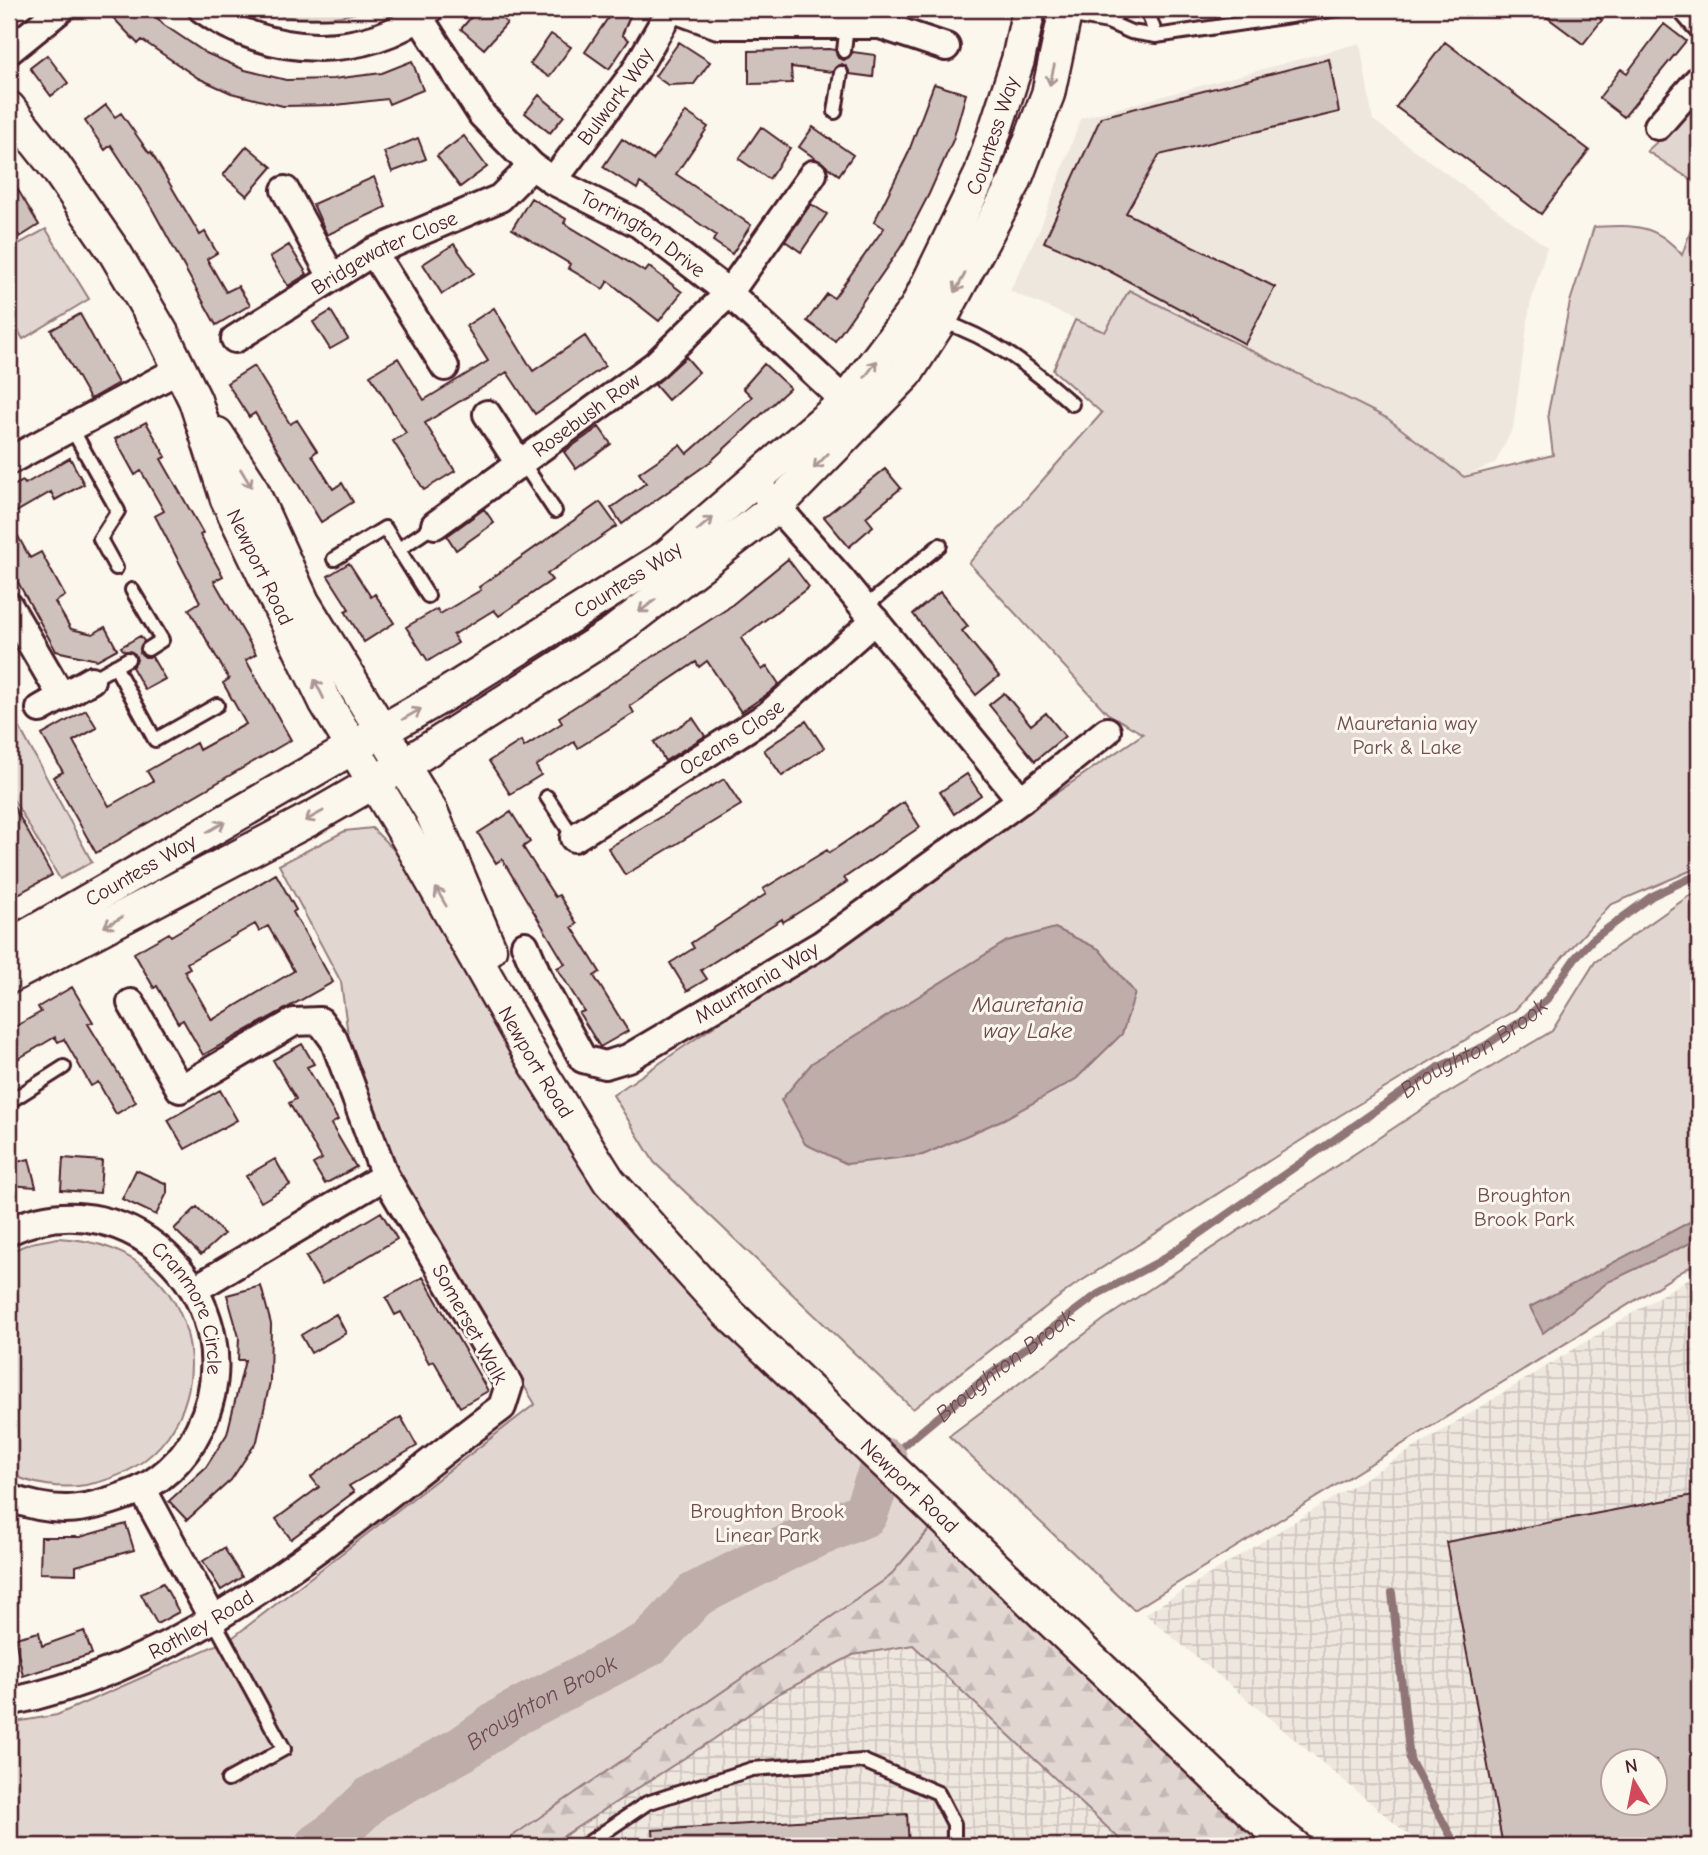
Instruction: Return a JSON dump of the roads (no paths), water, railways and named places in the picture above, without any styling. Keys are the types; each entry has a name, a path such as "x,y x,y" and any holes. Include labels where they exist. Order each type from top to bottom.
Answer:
{"street":[{"path":"9,51 61,9"},
{"path":"202,9 223,24 271,43 322,48 373,39 424,13"},
{"path":"673,9 719,25 847,24 881,17 946,47"},
{"name":"Bulwark Way","path":"542,173 634,74 673,9"},
{"name":"Countess Way","path":"9,977 404,765 614,632 776,507 928,315 980,176 1018,60 1031,9"},
{"path":"1687,9 1699,23"},
{"path":"928,315 1014,183 1048,94 1066,12"},
{"name":"Torrington Drive","path":"424,13 482,115 542,173 639,224 729,293 854,410"},
{"path":"1658,126 1699,79"},
{"name":"Newport Road","path":"9,108 55,166 115,253 180,369 195,400 227,499 326,703 535,1063 609,1181 725,1310 1254,1814 1294,1846"},
{"name":"Bridgewater Close","path":"235,339 373,252 500,198 542,173"},
{"path":"729,293 813,174"},
{"path":"285,190 332,277"},
{"path":"373,252 445,367"},
{"name":"Rosebush Row","path":"435,525 655,365 729,293"},
{"path":"9,461 180,369"},
{"path":"195,400 249,483 303,601 431,811 535,1063"},
{"name":"Countess Way","path":"9,946 353,748 667,556 755,482 854,410"},
{"path":"486,414 521,464"},
{"path":"755,482 870,614 1021,800"},
{"path":"9,606 51,703 91,680"},
{"name":"Oceans Close","path":"574,838 768,715 870,614"},
{"name":"Mauritania Way","path":"526,945 542,985 583,1059 605,1065 628,1058 822,944 1021,800 1107,731"},
{"name":"Somerset Walk","path":"131,1003 180,1088 294,1022 320,1021 334,1041 386,1176 509,1385 502,1408 374,1507"},
{"path":"195,1289 386,1176"},
{"name":"Cranmore Circle","path":"9,1231 47,1219 82,1218 116,1225 147,1240 165,1254 195,1289 207,1314 214,1340 215,1377 207,1413 191,1446 166,1473 142,1490 90,1509 61,1510 33,1506 9,1498"},
{"path":"142,1490 214,1621"},
{"name":"Rothley Road","path":"9,1702 41,1695 131,1663 214,1621 374,1507"}],"lane":[{"path":"1031,9 1066,12 1108,22 1131,32 1156,36 1338,9"},
{"path":"1108,22 1124,9"},
{"path":"1147,9 1156,36"},
{"path":"844,51 847,24"},
{"path":"835,112 841,73"},
{"path":"928,315 977,334 1018,358 1072,404"},
{"path":"72,429 118,511 100,539 116,568"},
{"path":"521,464 555,511"},
{"path":"399,549 435,525"},
{"path":"334,559 385,528 428,596"},
{"path":"870,614 940,545"},
{"path":"132,590 162,640 148,649"},
{"path":"91,680 128,659"},
{"path":"115,666 155,740 217,705"},
{"path":"547,797 574,838"},
{"path":"9,1101 64,1067"},
{"path":"214,1621 284,1749 228,1780"},
{"path":"584,1846 647,1803 752,1769 863,1761 938,1793 954,1824 954,1846"}],"water":[{"name":"Mauretania way Lake","path":"1055,928 1099,949 1135,993 1122,1034 1076,1079 1004,1119 923,1155 847,1164 805,1144 781,1100 812,1063 1007,941"},
{"path":"1699,1217 1699,1239 1608,1282 1543,1333 1530,1307"}],"waterway":[{"name":"Broughton Brook","path":"890,1457 979,1383 1098,1294 1160,1261 1437,1068 1485,1046 1527,1017 1547,999 1575,958 1593,939 1652,896 1699,874"},
{"name":"Broughton Brook","path":"317,1846 337,1832 372,1798 462,1749 509,1716 650,1643 695,1595 794,1544 865,1514 885,1461"},
{"path":"1392,1593 1410,1760 1456,1846"}],"park label":[{"name":"Mauretania way Park & Lake","path":"1407,735"},
{"name":"Broughton Brook Park","path":"1524,1207"},
{"name":"Broughton Brook Linear Park","path":"767,1523"}]}
